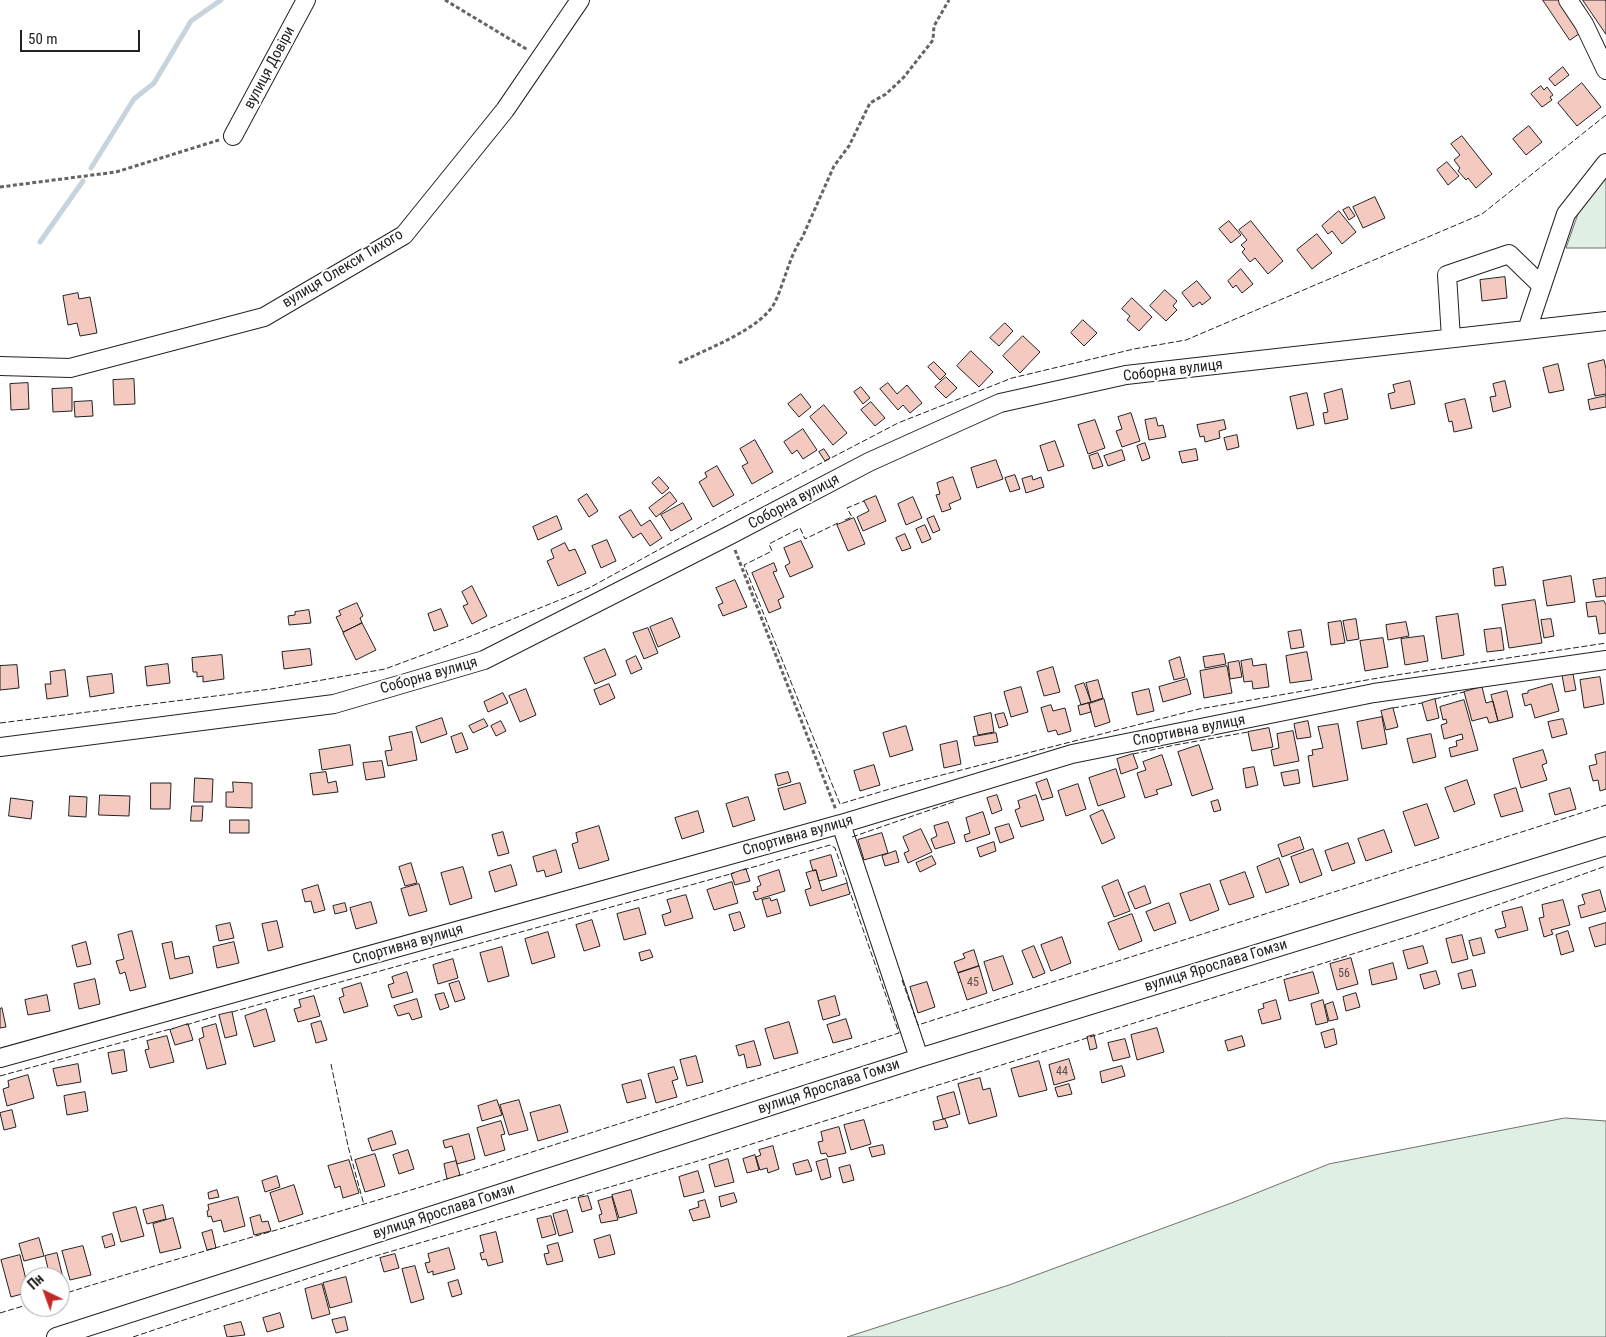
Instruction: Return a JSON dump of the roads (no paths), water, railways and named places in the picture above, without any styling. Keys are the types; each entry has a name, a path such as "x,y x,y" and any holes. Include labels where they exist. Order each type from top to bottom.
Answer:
{"street":[{"name":"вулиця Довіри","path":"233,136 306,0"},
{"name":"вулиця Олекси Тихого","path":"0,366 70,368 264,317 404,235 506,110 580,0"},
{"path":"1568,0 1584,24 1606,70"},
{"path":"1527,330 1566,214 1606,163"},
{"path":"1451,338 1447,275 1509,254 1542,286"},
{"name":"Соборна вулиця","path":"0,747 334,704 484,660 869,462 1000,404 1126,375 1606,321"},
{"name":"Спортивна вулиця","path":"0,1058 841,824 1072,754 1374,694 1606,660"},
{"path":"841,824 919,1058"},
{"name":"вулиця Ярослава Гомзи","path":"56,1337 919,1058 1606,846"}],"waterway":[{"path":"91,168 134,99 154,83 191,21 221,0"},
{"path":"40,242 83,181"}]}
